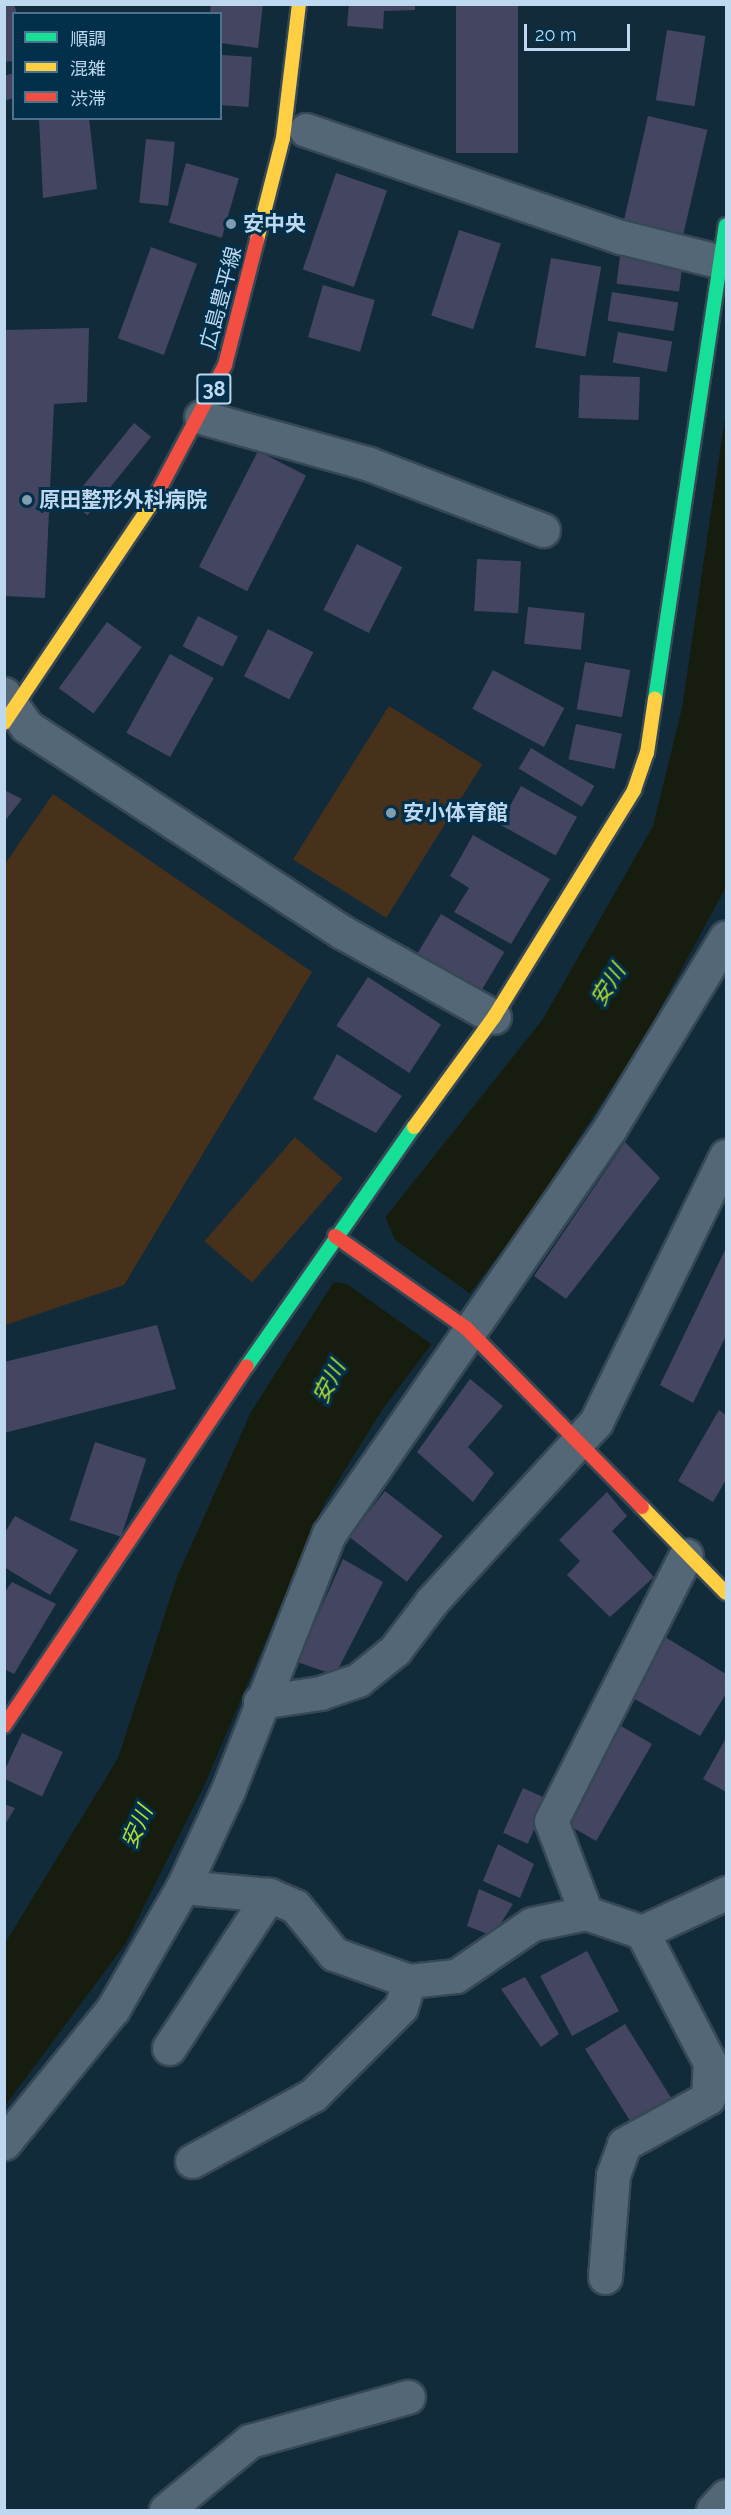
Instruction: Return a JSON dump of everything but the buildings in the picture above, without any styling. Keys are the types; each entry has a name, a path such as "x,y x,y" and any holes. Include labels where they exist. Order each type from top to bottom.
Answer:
{"street":[{"name":"広島豊平線","path":"7,710 118,560 201,417 225,365 283,138 299,4"},
{"path":"306,130 621,237 722,262"},
{"path":"4,1726 335,1236 494,1017 615,825 647,753 703,363 722,262 726,225"},
{"path":"703,363 726,307"},
{"path":"201,417 369,464 543,530"},
{"path":"7,710 342,932 494,1017"},
{"path":"4,2143 113,2009 183,1887 329,1534 466,1328 610,1128 726,937"},
{"path":"260,1702 320,1693 368,1672 395,1650 432,1601 580,1440 631,1361 726,1156"},
{"path":"335,1236 466,1328 580,1440 686,1555 726,1593"},
{"path":"586,1913 551,1821 686,1555"},
{"path":"183,1887 269,1895 295,1906 334,1954 408,1981 456,1976 532,1924 586,1913 642,1932 726,1893"},
{"path":"169,2048 269,1895"},
{"path":"605,2277 613,2175 624,2144 708,2098 710,2063 642,1932"},
{"path":"192,2161 313,2095 401,2007 408,1981"},
{"path":"166,2511 250,2441 408,2397"},
{"path":"713,2511 726,2496"}],"shaded area":[{"name":"安小体育館","path":"389,706 482,764 386,918 293,859"},
{"path":"53,794 312,972 124,1285 5,1325 5,864"},
{"path":"295,1137 343,1178 252,1282 204,1241"}],"water":[{"name":"安川","path":"726,411 726,887 643,1040 525,1220 382,1410 324,1504 204,1786 126,1943 5,2106 4,1945 118,1758 177,1577 251,1412 333,1283 543,1019 653,826 682,708"}],"pier":[{"path":"384,1214 395,1240 472,1295 434,1346 347,1284 330,1281"}],"traffic: fast":[{"path":"655,699 726,225"},
{"path":"247,1366 414,1127"}],"traffic: slow":[{"path":"257,240 283,138 299,4"},
{"path":"4,723 153,501"},
{"path":"414,1127 494,1017 634,790 647,753 655,699"},
{"path":"642,1507 726,1593"}],"traffic: jam":[{"path":"153,501 225,365 257,240"},
{"path":"335,1236 466,1328 642,1507"},
{"path":"4,1726 247,1366"}],"place":[{"name":"安中央","path":"231,224"},
{"name":"原田整形外科病院","path":"27,500"},
{"name":"安小体育館","path":"391,813"}]}
